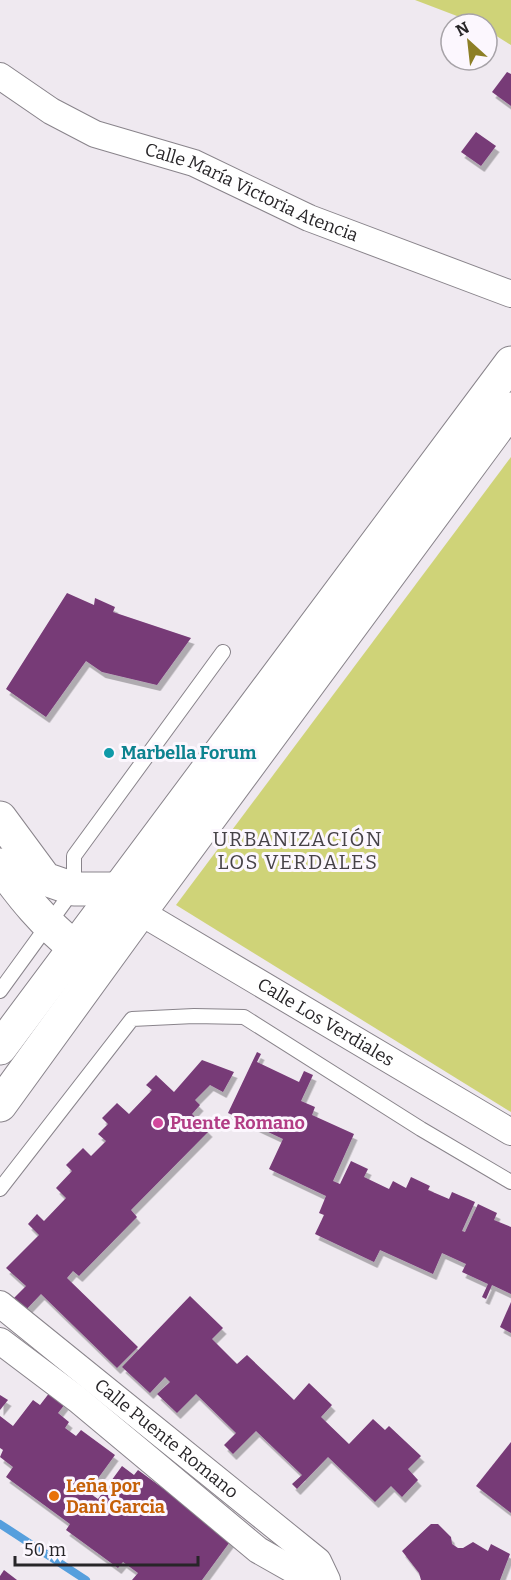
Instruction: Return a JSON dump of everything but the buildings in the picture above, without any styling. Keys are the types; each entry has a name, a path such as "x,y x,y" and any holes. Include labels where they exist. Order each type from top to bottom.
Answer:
{"main road":[{"path":"0,1105 129,900 511,363"},
{"path":"0,1048 74,948 129,900 511,410"},
{"path":"0,818 45,879 74,889 129,900"},
{"path":"0,865 27,903 48,926 74,948"}],"street":[{"name":"Calle María Victoria Atencia","path":"0,76 51,111 95,134 194,163 309,218 511,294"},
{"name":"Calle Los Verdiales","path":"129,900 511,1132"},
{"name":"Calle Puente Romano","path":"0,1304 318,1561 327,1580"},
{"name":"Calle Puente Romano","path":"0,1341 77,1399 258,1550 311,1580"},
{"path":"77,1399 93,1378"}],"lane":[{"path":"0,991 74,889 74,856 223,652"},
{"path":"0,1189 132,1019 194,1016 244,1017 421,1129 511,1182"}],"green space":[{"path":"415,0 511,0 511,45 499,38 499,12 446,12"},
{"path":"511,457 511,1112 176,905"}],"waterway":[{"path":"0,1524 86,1580"}],"place":[{"name":"Marbella Forum","path":"109,753"},
{"name":"Puente Romano","path":"158,1123"},
{"name":"Leña por Dani Garcia","path":"54,1496"}],"district":[{"name":"URBANIZACIÓN LOS VERDALES","path":"298,850"}]}
